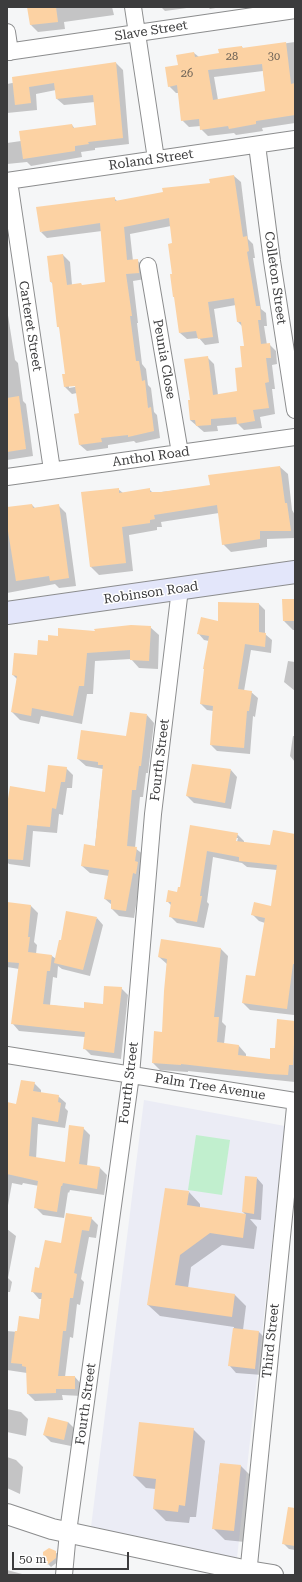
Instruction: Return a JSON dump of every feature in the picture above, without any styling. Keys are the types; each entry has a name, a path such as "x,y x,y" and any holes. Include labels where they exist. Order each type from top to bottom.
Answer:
{"main road":[{"name":"Robinson Road","path":"7,613 295,572"}],"street":[{"path":"134,7 156,159"},
{"name":"Slave Street","path":"8,52 138,33 263,10 295,10"},
{"path":"7,32 8,52"},
{"name":"Roland Street","path":"8,181 295,139"},
{"name":"Colleton Street","path":"257,145 272,261 295,410"},
{"name":"Carteret Street","path":"8,181 52,470"},
{"name":"Peunia Close","path":"148,266 180,453"},
{"name":"Anthol Road","path":"7,477 295,437"},
{"name":"Fourth Street","path":"64,1575 68,1532 132,1075 153,814 180,589"},
{"name":"Palm Tree Avenue","path":"7,1055 295,1101"},
{"name":"Third Street","path":"248,1573 295,1107"},
{"path":"7,1514 52,1529 248,1573 274,1575"}],"shaded area":[{"path":"144,1100 285,1126 237,1558 91,1527"}],"green space":[{"path":"196,1135 230,1140 222,1195 188,1190"}],"building":[{"path":"27,7 56,7 58,22 30,25"},
{"path":"286,42 291,84 295,83 295,115 256,121 256,124 229,129 228,126 200,130 199,119 181,121 177,85 168,87 165,67 178,65 176,55 194,52 195,57 219,53 218,49 242,46 242,48","holes":["262,64 265,91 213,100 208,70"]},
{"path":"116,62 123,138 88,142 89,144 75,146 75,151 23,159 19,131 72,124 73,128 96,125 93,95 56,99 54,83 29,87 31,103 15,105 12,77"},
{"path":"234,175 243,237 247,236 249,251 247,252 256,306 260,306 261,320 258,320 261,344 270,343 271,358 266,358 269,382 265,383 269,408 253,410 255,421 237,424 236,417 211,419 211,425 196,426 195,420 190,420 188,400 190,400 184,359 208,356 213,395 237,391 235,368 242,367 240,346 244,346 241,322 237,322 234,298 208,302 213,337 198,339 196,331 179,333 170,274 172,274 168,244 172,243 169,218 124,227 127,260 138,259 139,273 126,274 136,361 139,361 142,381 145,380 148,408 151,407 154,431 128,437 128,435 101,438 102,442 79,445 74,414 79,413 75,386 64,387 62,374 65,374 59,327 57,327 52,282 50,282 47,256 63,254 67,285 105,282 100,223 40,232 36,207 115,197 115,201 163,192 162,188 210,183 209,179"},
{"path":"19,396 26,449 7,452 7,398"},
{"path":"280,466 285,503 287,503 291,531 260,531 260,539 222,545 217,505 154,515 155,519 150,520 150,523 122,527 126,563 90,567 81,492 119,488 119,493 150,488 150,492 161,492 210,485 208,475"},
{"path":"32,504 33,508 59,504 69,578 50,581 49,576 16,581 7,531 7,507"},
{"path":"282,599 295,599 295,621 283,621"},
{"path":"218,602 259,603 259,632 266,633 265,647 245,644 238,689 252,691 249,711 247,711 244,748 210,745 213,706 200,704 203,669 209,636 197,634 201,617 218,621"},
{"path":"131,625 151,626 149,661 130,660 130,650 87,653 84,686 79,686 73,716 32,708 31,716 11,712 17,676 12,675 14,653 37,655 38,640 48,641 48,635 58,636 58,628 95,631 94,629"},
{"path":"130,712 147,714 141,766 139,766 136,790 132,790 127,846 137,847 135,861 138,862 136,874 133,873 126,911 111,909 111,900 104,899 109,870 81,866 84,844 95,846 103,765 98,765 98,762 77,759 81,730 126,736"},
{"path":"192,764 231,769 225,803 186,796"},
{"path":"48,765 67,767 65,782 61,782 56,809 52,808 50,827 27,825 23,860 7,859 7,805 10,786 45,792"},
{"path":"190,825 238,833 236,841 270,845 273,830 295,834 295,964 293,964 287,1009 242,1003 246,975 255,976 265,918 251,915 254,902 271,906 277,865 239,861 239,857 207,851 200,896 202,896 197,922 169,917 171,902 166,902 168,890 177,892 178,887 180,887"},
{"path":"7,902 31,905 28,952 52,955 50,971 47,971 43,1004 84,1008 84,1002 103,1004 104,986 122,987 114,1053 83,1049 85,1032 11,1024 19,963 7,962"},
{"path":"66,911 97,917 83,970 54,963 59,940 61,940"},
{"path":"161,939 221,948 214,1017 219,1017 217,1042 239,1045 238,1055 270,1059 270,1048 275,1048 277,1019 295,1021 293,1065 289,1065 288,1075 181,1064 152,1063 154,1031 162,1032 167,959 158,957"},
{"path":"21,1080 35,1082 33,1091 59,1095 58,1102 61,1103 58,1122 32,1117 29,1156 65,1162 69,1125 84,1127 79,1164 100,1167 97,1189 63,1183 61,1186 57,1212 34,1208 38,1181 7,1174 7,1102 16,1104"},
{"path":"245,1176 257,1177 254,1214 242,1212"},
{"path":"165,1188 189,1191 187,1205 246,1214 243,1238 210,1233 180,1255 175,1285 235,1294 232,1317 147,1305"},
{"path":"66,1213 92,1217 89,1231 82,1230 74,1273 77,1274 73,1298 70,1298 66,1331 63,1331 58,1376 75,1376 75,1389 56,1389 56,1393 27,1394 26,1367 22,1366 22,1364 11,1363 15,1331 17,1331 19,1316 39,1319 42,1293 31,1292 35,1267 39,1268 45,1240 61,1243"},
{"path":"233,1328 259,1331 255,1369 228,1366"},
{"path":"48,1417 68,1422 64,1440 43,1435"},
{"path":"139,1422 194,1428 185,1506 179,1505 178,1512 153,1509 156,1479 133,1476"},
{"path":"220,1463 241,1465 234,1531 212,1529"},
{"path":"288,1507 295,1508 295,1546 282,1544"},
{"path":"49,1548 56,1551 56,1558 47,1565 43,1557 43,1552"}]}
